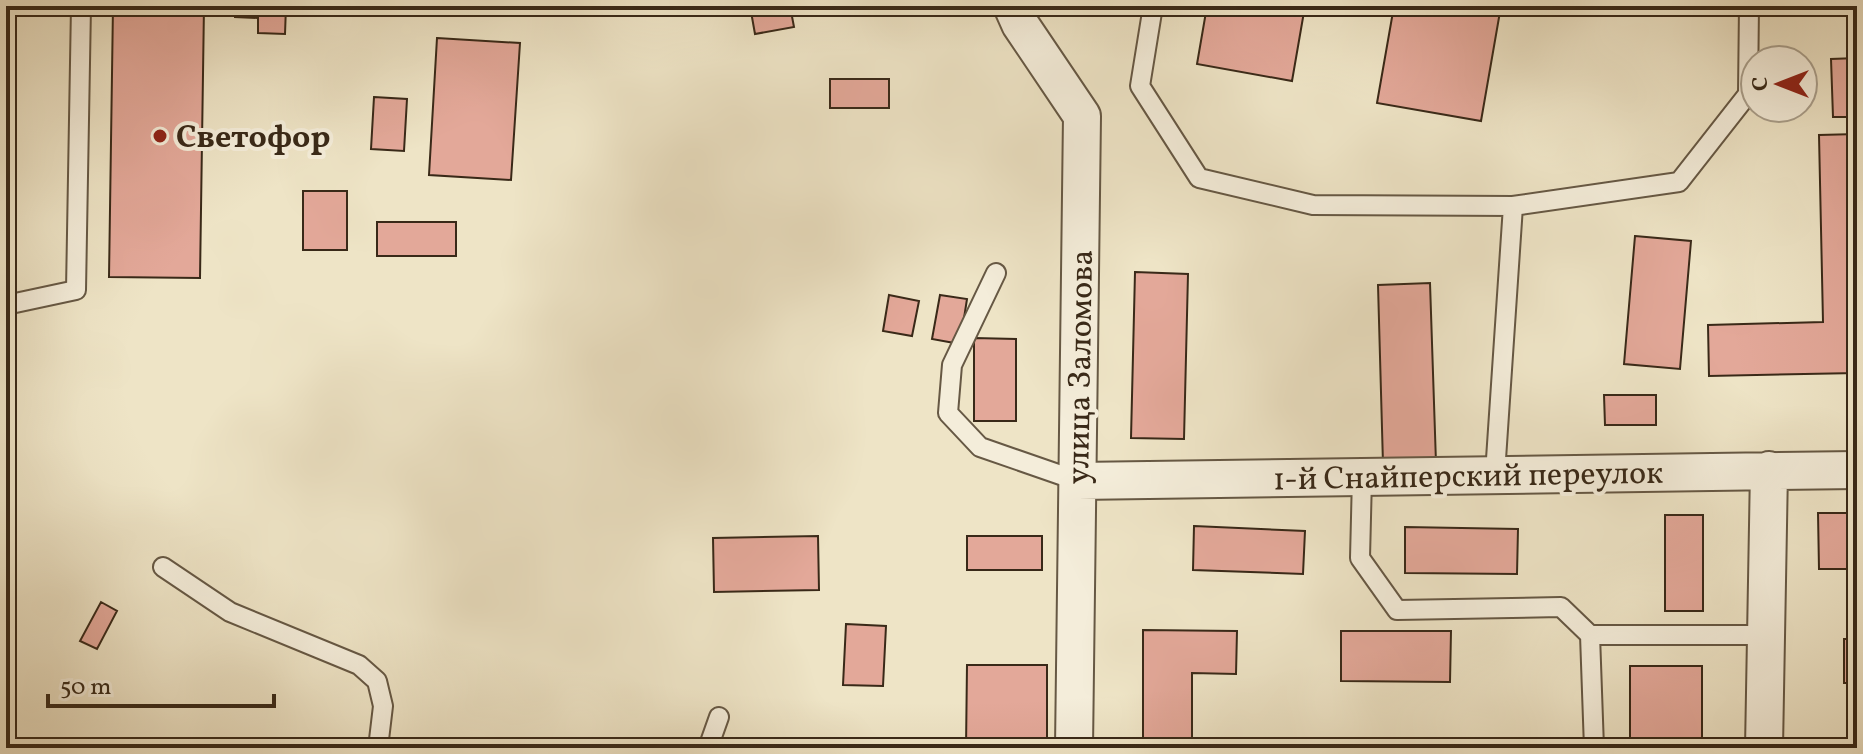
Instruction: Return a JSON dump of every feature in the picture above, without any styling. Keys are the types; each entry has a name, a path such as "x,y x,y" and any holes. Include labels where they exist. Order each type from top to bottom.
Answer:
{"street":[{"name":"улица Заломова","path":"1012,6 1020,24 1082,116 1074,748"},
{"path":"1764,748 1769,470"},
{"name":"1-й Снайперский переулок","path":"1078,481 1857,470"}],"lane":[{"path":"6,305 76,290 81,6"},
{"path":"1153,6 1140,86 1199,178 1313,205 1513,206 1679,182 1748,94 1749,6"},
{"path":"1495,474 1513,206"},
{"path":"996,273 952,365 948,413 980,447 1078,481"},
{"path":"1362,477 1360,558 1397,610 1561,607 1590,635 1594,748"},
{"path":"163,567 230,612 359,665 377,681 383,706 378,748"},
{"path":"1590,635 1766,635"},
{"path":"708,748 719,717"}],"building":[{"path":"113,6 204,6 200,278 109,277"},
{"path":"235,6 286,6 285,34 258,33 258,18 235,17"},
{"path":"750,6 790,6 794,27 755,34"},
{"path":"1207,6 1305,6 1292,81 1197,64"},
{"path":"1394,6 1501,6 1481,121 1377,103"},
{"path":"437,38 520,43 511,180 429,175"},
{"path":"1857,58 1857,117 1833,117 1831,59"},
{"path":"830,79 889,79 889,108 830,108"},
{"path":"374,97 407,99 404,151 371,149"},
{"path":"1857,134 1857,373 1709,376 1708,325 1823,322 1819,135"},
{"path":"303,191 347,191 347,250 303,250"},
{"path":"377,222 456,222 456,256 377,256"},
{"path":"1635,236 1691,241 1680,369 1624,364"},
{"path":"1135,272 1188,274 1184,439 1131,438"},
{"path":"1430,283 1436,463 1383,464 1378,285"},
{"path":"889,295 919,301 912,336 883,331"},
{"path":"940,295 967,299 960,344 932,339"},
{"path":"974,338 1016,339 1016,421 974,421"},
{"path":"1604,395 1656,395 1656,425 1605,425"},
{"path":"1818,513 1857,513 1857,569 1819,569"},
{"path":"1665,515 1703,515 1703,611 1665,611"},
{"path":"1194,526 1305,531 1303,574 1193,570"},
{"path":"1405,527 1518,529 1517,574 1405,573"},
{"path":"818,536 819,590 714,592 713,538"},
{"path":"967,536 1042,536 1042,570 967,570"},
{"path":"101,602 117,611 97,649 80,641"},
{"path":"846,624 886,626 883,686 843,685"},
{"path":"1143,630 1237,631 1236,674 1192,673 1192,747 1234,748 1143,748"},
{"path":"1341,631 1451,631 1450,682 1341,681"},
{"path":"1844,639 1857,639 1857,683 1844,683"},
{"path":"967,665 1047,665 1047,748 966,748"},
{"path":"1630,666 1702,666 1702,748 1630,748"}],"place":[{"name":"Светофор","path":"160,136"}]}
